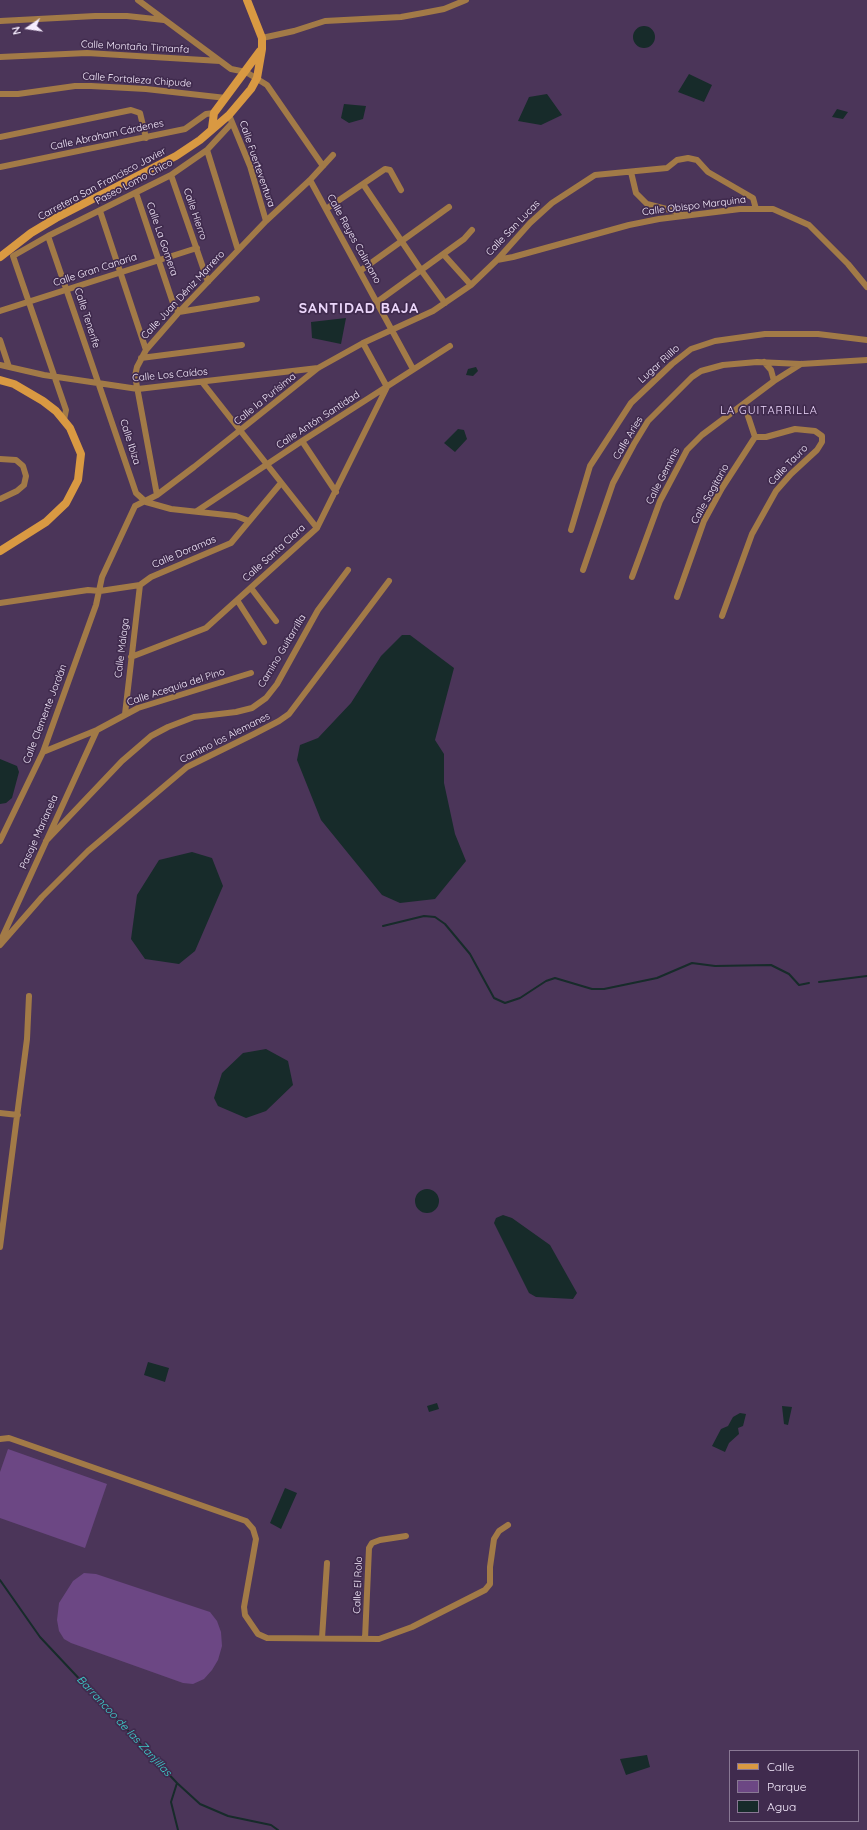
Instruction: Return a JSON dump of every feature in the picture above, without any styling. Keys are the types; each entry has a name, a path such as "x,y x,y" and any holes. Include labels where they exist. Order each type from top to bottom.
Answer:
{"main road":[{"name":"Carretera San Francisco Javier","path":"0,257 31,233 56,218 176,156 200,140 212,128 229,115 251,89 257,78 262,49 262,38 247,0"},
{"path":"212,128 214,113 262,49"},
{"path":"0,380 14,384 43,401 56,411 75,437 81,454 78,480 72,494 58,513 27,536 0,551"}],"street":[{"path":"138,0 231,69 246,72 267,86 323,166"},
{"path":"262,38 294,31 325,21 401,16 423,13 444,9 466,0"},
{"path":"0,22 95,16 127,16 165,21"},
{"name":"Calle Montaña Timanfa","path":"0,57 87,53 221,61"},
{"name":"Calle Fortaleza Chipude","path":"0,94 18,94 74,86 91,86 146,89 226,98"},
{"path":"0,137 132,110 140,113 146,138"},
{"name":"Calle Abraham Cárdenes","path":"0,167 185,129 206,114 214,113"},
{"name":"Calle Fuerteventura","path":"229,115 250,166 266,221"},
{"name":"Paseo Lomo Chico","path":"29,302 13,256 48,236 171,175 207,150 232,123"},
{"path":"207,150 238,250"},
{"name":"Calle Juan Déniz Marrero","path":"157,495 138,389 134,376 136,366 146,350 179,312 266,221 310,180 333,155"},
{"name":"Calle San Lucas","path":"392,329 433,311 471,285 497,260 530,223 558,199 595,175 667,168 676,160 688,158 697,160 708,172 753,198 756,209"},
{"path":"326,210 385,169 390,170 401,190"},
{"path":"631,172 636,193 647,204 690,214"},
{"name":"Calle Hierro","path":"171,175 208,282"},
{"name":"Calle Reyes Calimano","path":"310,180 413,369"},
{"path":"363,184 401,242 445,303"},
{"name":"Calle La Gomera","path":"136,193 174,306 179,312"},
{"path":"360,271 449,207"},
{"name":"Calle Obispo Marquina","path":"497,260 513,258 629,225 690,214 773,209 809,225 848,264 867,287"},
{"path":"100,210 146,350"},
{"path":"377,302 464,239 472,230"},
{"name":"Calle Tenerife","path":"48,236 98,384"},
{"name":"Calle Gran Canaria","path":"0,311 197,248"},
{"path":"444,254 471,285"},
{"path":"179,312 256,298"},
{"path":"29,302 66,410 64,420"},
{"name":"Calle la Purísima","path":"157,495 240,432 318,368 392,329"},
{"name":"Lugar Riillo","path":"571,530 590,466 631,403 691,349 716,341 765,334 818,334 844,339 867,340"},
{"path":"0,340 9,366"},
{"path":"364,343 386,387"},
{"path":"141,358 242,345"},
{"name":"Calle Antón Santidad","path":"197,511 267,466 302,441 450,346"},
{"name":"Calle Aries","path":"584,570 613,483 648,421 692,377 701,371 723,365 764,362 800,364 867,360"},
{"path":"764,362 771,370 774,381"},
{"name":"Calle Los Caídos","path":"0,364 54,377 138,389 318,368"},
{"name":"Calle Geminis","path":"632,577 660,501 687,450 702,435 774,381 800,364"},
{"path":"202,382 317,528"},
{"name":"Calle Ibiza","path":"98,384 136,493 146,502"},
{"name":"Calle Santa Clara","path":"131,657 206,628 317,528 336,492 386,387"},
{"path":"744,404 755,437"},
{"name":"Calle Tauro","path":"722,616 752,534 776,491 791,474 817,450 822,442 822,436 816,431 795,429 766,437 755,437"},
{"name":"Calle Sagitario","path":"677,597 704,521 722,488 755,437"},
{"path":"302,441 336,492"},
{"path":"0,499 17,491 24,485 26,476 23,466 16,460 1,459"},
{"name":"Calle Doramas","path":"0,603 88,590 100,591 140,585 150,577 231,543 281,484"},
{"path":"100,591 102,577 135,506 146,502 157,495"},
{"path":"146,502 171,509 236,516 250,521"},
{"name":"Camino Guitarrilla","path":"46,841 122,761 151,736 168,727 194,717 236,712 252,708 266,698 277,684 318,610 348,570"},
{"name":"Camino los Alemanes","path":"0,944 42,897 88,851 187,767 289,714 388,581"},
{"name":"Calle Málaga","path":"125,714 140,585"},
{"path":"251,588 276,621"},
{"name":"Calle Clemente Jordán","path":"0,841 43,752 100,591"},
{"path":"237,600 264,642"},
{"name":"Calle Acequia del Pino","path":"43,752 96,730 138,708 251,673"},
{"name":"Pasaje Marianela","path":"0,944 96,730"},
{"path":"0,1247 27,1038 29,996"},
{"path":"0,1113 18,1115"},
{"path":"0,1439 9,1438 246,1521 253,1529 256,1539 244,1607 245,1616 258,1634 267,1638 379,1639 412,1627 486,1590 490,1584 490,1567 494,1539 499,1531 508,1525"},
{"name":"Calle El Rolo","path":"365,1639 369,1548 372,1543 380,1540 406,1536"},
{"path":"322,1638 326,1562"}],"green space":[{"path":"8,1449 107,1484 85,1548 0,1518 0,1472"},
{"path":"84,1573 96,1574 210,1612 217,1621 221,1632 222,1646 218,1660 212,1670 204,1679 193,1684 183,1683 71,1643 64,1639 59,1631 57,1620 59,1603 73,1581"}],"water":[{"path":"644,26 652,29 655,37 652,45 644,48 636,45 633,37 636,29"},
{"path":"689,74 712,85 704,102 678,92"},
{"path":"547,94 562,115 541,125 518,121 529,97"},
{"path":"344,104 366,106 363,119 349,123 341,118"},
{"path":"837,109 848,112 843,119 832,117"},
{"path":"346,318 341,344 312,338 311,322"},
{"path":"476,367 478,371 473,376 466,375 468,369"},
{"path":"458,429 464,430 467,439 455,452 444,443"},
{"path":"402,635 410,635 454,668 435,740 444,754 444,783 455,834 466,861 435,899 400,903 382,895 321,820 297,760 300,745 318,738 351,703 381,656"},
{"path":"0,759 17,766 19,772 12,798 6,803 0,804"},
{"path":"192,852 212,858 223,886 195,951 179,964 145,959 131,939 137,895 159,860"},
{"path":"266,1049 288,1061 293,1085 266,1111 246,1118 218,1106 214,1098 222,1073 243,1053"},
{"path":"427,1189 432,1190 438,1196 438,1206 432,1212 427,1213 422,1212 416,1206 415,1201 416,1196 422,1190"},
{"path":"503,1215 512,1218 550,1245 577,1293 573,1299 536,1297 529,1293 494,1223 496,1218"},
{"path":"148,1362 169,1368 165,1382 144,1375"},
{"path":"437,1403 439,1409 429,1412 427,1406"},
{"path":"782,1406 792,1407 788,1425 784,1424"},
{"path":"740,1413 746,1414 743,1426 738,1428 739,1434 729,1443 725,1452 712,1446 721,1429 728,1426 733,1417"},
{"path":"285,1488 297,1493 281,1529 270,1523"},
{"path":"647,1755 650,1767 626,1775 620,1759"}],"waterway":[{"path":"383,926 424,916 435,917 445,924 470,954 494,998 505,1003 520,998 546,981 555,978 592,989 604,989 657,978 692,963 715,966 771,965 789,974 799,985 809,983"},
{"path":"819,982 867,976"},
{"name":"Barrancoo de las Zanjillas","path":"0,1580 40,1637 177,1783 200,1804 228,1816 271,1825 278,1830"},
{"path":"177,1783 171,1802 178,1830"}],"district":[{"name":"SANTIDAD BAJA","path":"359,309"},
{"name":"LA GUITARRILLA","path":"769,411"}]}
